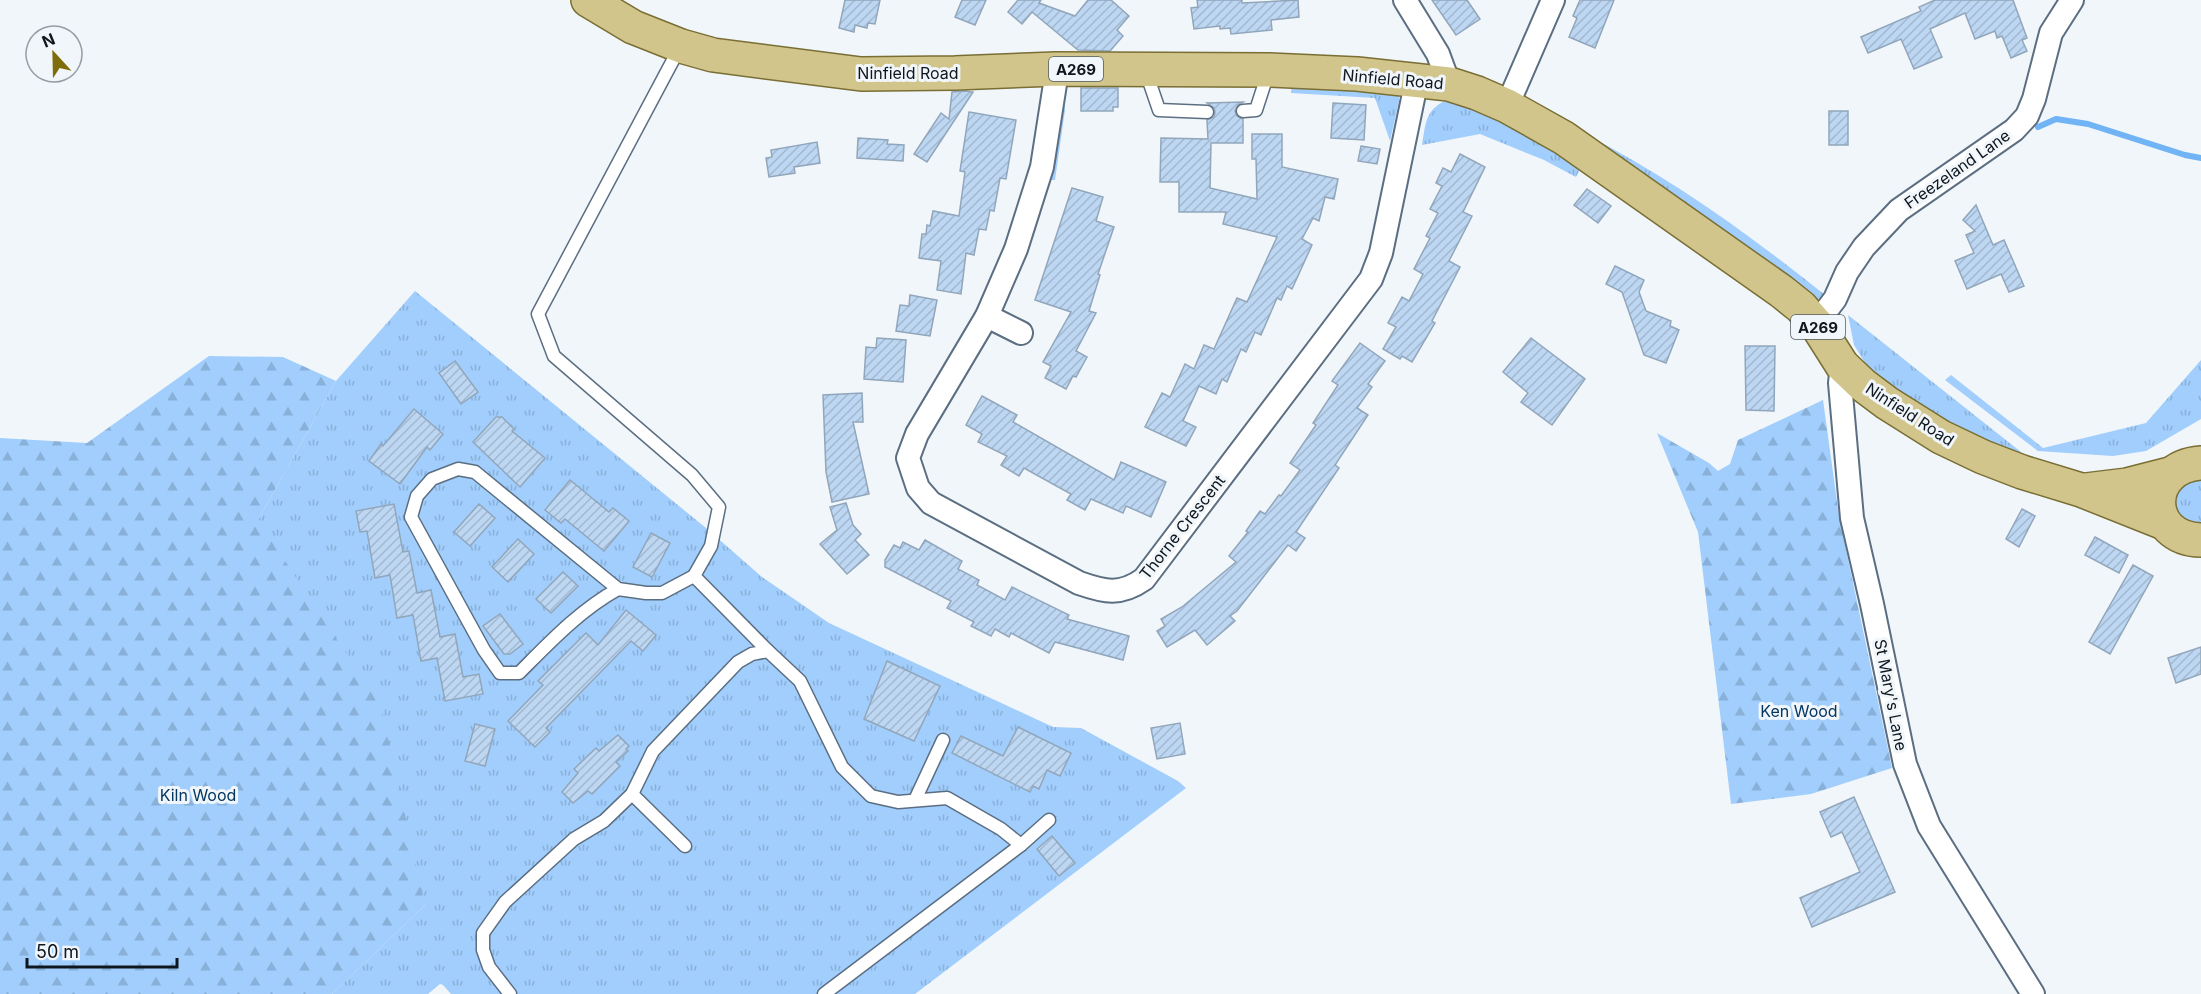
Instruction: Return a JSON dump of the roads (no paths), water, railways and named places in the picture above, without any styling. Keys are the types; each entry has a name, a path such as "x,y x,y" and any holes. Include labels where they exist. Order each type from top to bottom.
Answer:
{"main road":[{"name":"Ninfield Road","path":"588,0 633,27 681,46 713,55 861,74 1145,69 1269,70 1417,80 1449,84 1477,93 1529,117 1564,138 1781,291 1801,307 1816,324 1842,365 1887,403 1941,436 1983,457 2081,490 2189,537"},
{"name":"Ninfield Road","path":"2081,490 2127,485 2190,464"},
{"path":"2189,537 2158,504 2163,483 2190,464"}],"street":[{"path":"1405,0 1438,54 1449,84"},
{"path":"1507,106 1553,0"},
{"name":"Freezeland Lane","path":"1816,324 1835,299 1847,272 1864,247 1899,210 2014,130 2027,116 2034,99 2051,33 2072,0"},
{"name":"Thorne Crescent","path":"1055,84 1042,167 1016,249 987,316 917,434 908,458 918,489 931,503 1079,583 1117,592 1132,588 1144,579 1371,279 1381,254 1417,80"},
{"path":"987,316 1021,333"},
{"name":"St Mary's Lane","path":"1842,365 1840,383 1852,518 1905,764 1929,826 2033,994"}],"lane":[{"path":"618,589 598,600 551,640 519,673 500,673 484,650 411,517 417,496 432,479 458,469 475,472 618,589 646,594 662,593 694,576 711,546 719,507 692,475 554,356 538,314 681,46"},
{"path":"1145,69 1159,110 1207,112"},
{"path":"1243,111 1256,110 1269,70"},
{"path":"694,576 800,681 842,767 871,796 898,802 948,798 1001,829 1021,845"},
{"path":"510,994 489,967 483,950 483,933 505,902 574,839 603,820 632,794 652,751 738,662 752,654 768,651"},
{"path":"915,800 943,740"},
{"path":"632,794 685,846"},
{"path":"825,994 1021,845 1049,820"}],"waterway":[{"path":"2038,127 2056,119 2088,124 2201,158"}],"park label":[{"name":"Ken Wood","path":"1799,711"},
{"name":"Kiln Wood","path":"198,795"}]}
